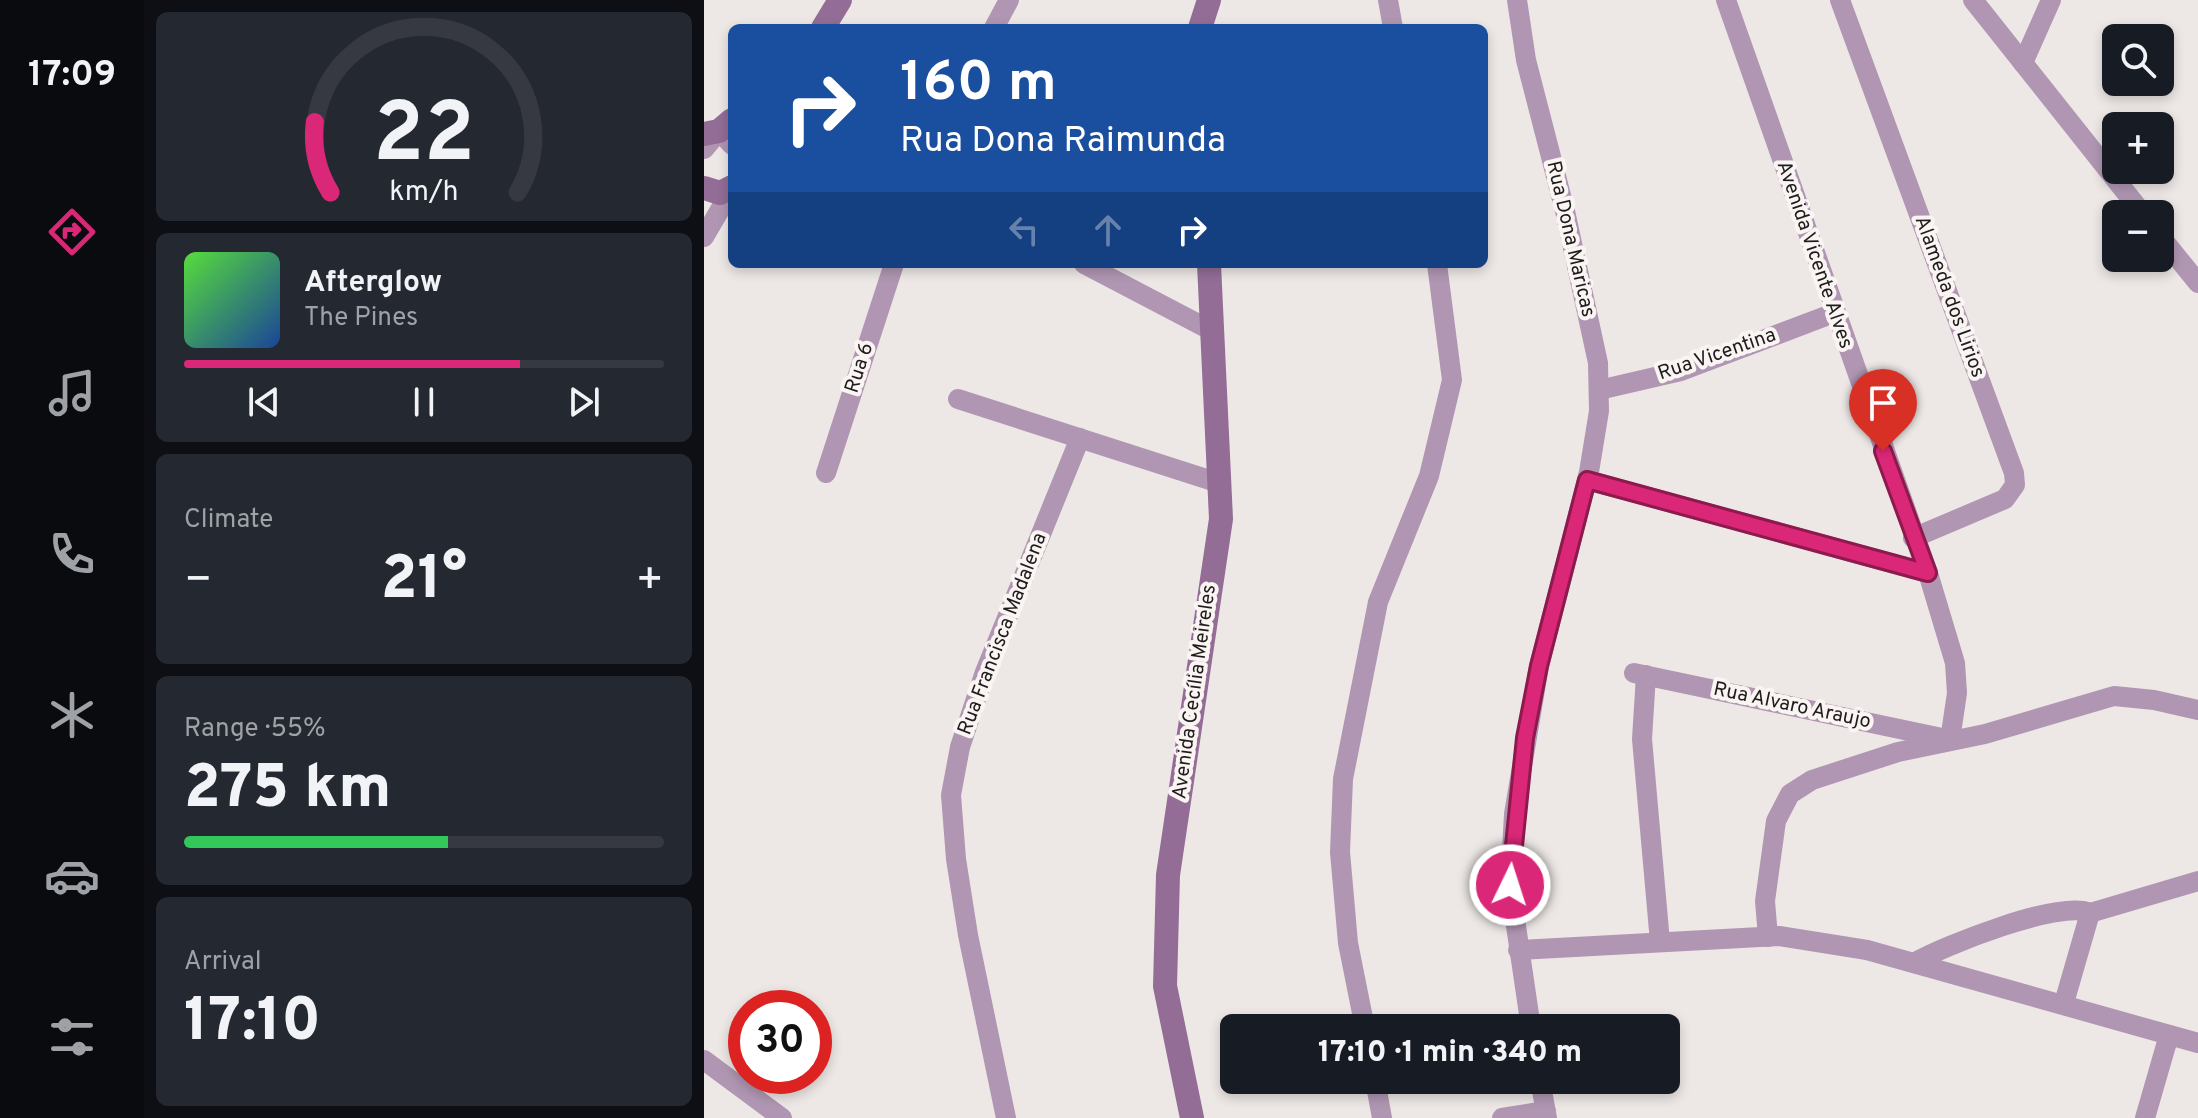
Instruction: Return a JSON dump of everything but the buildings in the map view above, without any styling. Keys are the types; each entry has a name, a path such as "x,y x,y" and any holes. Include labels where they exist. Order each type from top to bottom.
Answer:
{"street":[{"path":"825,24 840,0"},
{"path":"996,24 1009,0"},
{"path":"1201,24 1209,0"},
{"path":"1388,0 1392,24"},
{"name":"Rua Dona Maricas","path":"1517,0 1526,60 1565,211 1598,363 1599,390 1599,411 1587,480 1539,666 1525,738 1510,885 1529,1014"},
{"name":"Avenida Vicente Alves","path":"1726,0 1913,538 1928,573 1955,663 1957,693 1950,740"},
{"path":"1973,0 2132,200"},
{"path":"2023,63 2051,0"},
{"name":"Alameda dos Lirios","path":"1842,1 2014,473 2015,485 2005,499 1913,538"},
{"path":"704,188 720,193 728,190"},
{"path":"704,237 728,195"},
{"path":"2174,253 2198,283"},
{"name":"Rua 6","path":"826,473 893,268"},
{"path":"1092,268 1212,331"},
{"name":"Avenida Cecília Meireles","path":"1192,1118 1165,986 1168,875 1221,519 1209,268"},
{"path":"1362,1014 1348,943 1340,852 1343,779 1378,602 1429,476 1452,380 1438,268"},
{"name":"Rua Vicentina","path":"1599,390 1681,371 1834,313"},
{"path":"958,399 1219,483"},
{"name":"Rua Francisca Madalena","path":"1006,1118 968,935 956,859 951,795 960,747 985,672 1080,438"},
{"path":"1587,480 1928,573"},
{"name":"Rua Alvaro Araujo","path":"1660,942 1642,739 1640,674 1950,740"},
{"path":"1768,937 1765,901 1776,821 1790,794 1812,780 2114,696 2154,700 2198,710"},
{"path":"1914,963 1944,946 2056,913 2075,909 2090,913 2198,881"},
{"path":"2064,1003 2090,913"},
{"path":"1518,950 1768,937 1867,950 2198,1043"},
{"path":"2145,1118 2169,1035"},
{"path":"704,1060 782,1118"},
{"path":"1378,1094 1382,1118"},
{"path":"1502,1118 1546,1115 1542,1094"}],"route":[{"path":"1510,885 1514,814 1525,738 1539,666 1587,480 1928,573 1883,451"}]}
